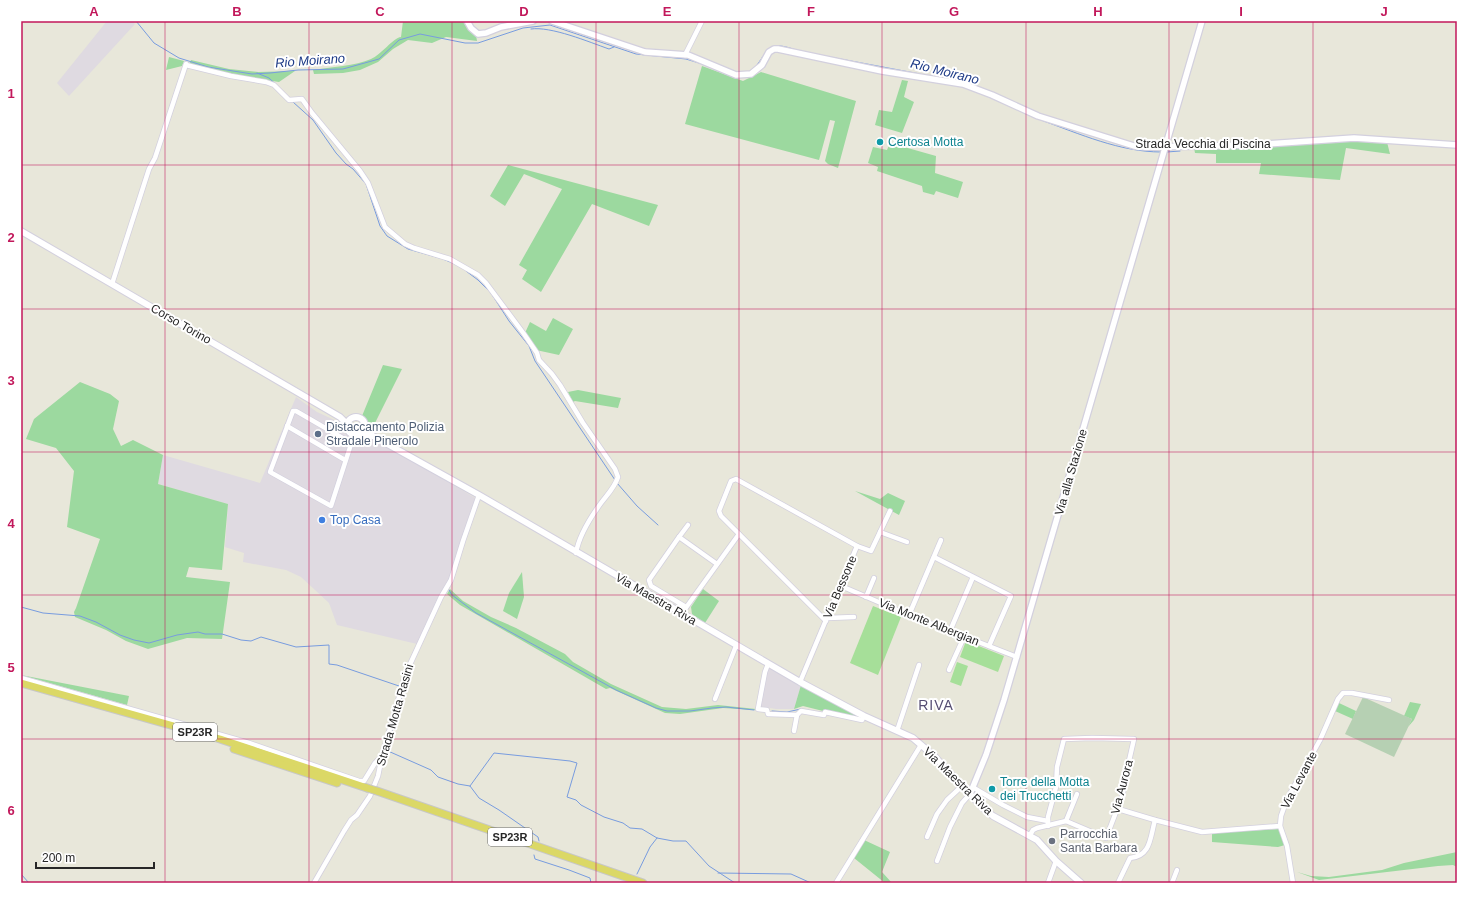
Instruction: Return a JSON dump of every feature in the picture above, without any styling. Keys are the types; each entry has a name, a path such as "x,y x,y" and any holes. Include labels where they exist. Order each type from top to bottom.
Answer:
{"highway":[{"name":"SP23R","path":"21,683 220,740 631,883"},
{"name":"SP23R","path":"21,687 220,744 367,790"},
{"name":"SP23R","path":"376,794 643,883"}],"main road":[{"name":"Corso Torino","path":"21,231 349,421"},
{"path":"356,417 360,418 364,422 364,430 358,435 354,435 348,430 349,421 356,417"},
{"name":"Via Maestra Riva","path":"364,430 479,495 576,553 800,682 864,716 913,738 934,756 983,808 993,816 1030,835 1041,844 1056,862 1081,883"}],"street":[{"path":"467,21 471,28 478,34 486,33 501,27 533,21"},
{"name":"Strada Vecchia di Piscina","path":"552,21 645,52 685,55 736,75 751,74 762,65 769,52 774,49 778,49 882,71 963,84 1038,116 1115,140 1140,146 1274,145 1338,138 1457,145"},
{"path":"685,55 702,21"},
{"name":"Via alla Stazione","path":"970,794 974,788 1004,700 1202,21"},
{"path":"112,284 149,169 186,64 231,76 266,82 274,85 291,100 302,99 312,114 368,183 385,227 405,244 450,259 478,275 486,283 524,334 537,353 539,360 560,385 583,423 615,469 618,477 616,484 589,521 582,535 576,553"},
{"path":"346,440 295,410 287,426 270,472 331,506 354,435"},
{"path":"287,426 345,460"},
{"path":"854,617 827,619 721,516 719,511 731,481 736,479 857,546"},
{"name":"Strada Motta Rasini","path":"314,883 344,831 357,816 370,796 378,776 382,756 406,673 441,597 451,580 479,495"},
{"name":"Via Bessone","path":"800,682 842,586 857,546 871,551 890,511"},
{"path":"686,608 650,586 649,580 688,525"},
{"path":"880,532 907,542"},
{"path":"682,614 739,534"},
{"path":"679,537 717,564"},
{"path":"910,615 941,540"},
{"path":"934,557 1011,596 989,646"},
{"path":"950,631 972,577"},
{"path":"866,597 874,578"},
{"name":"Via Monte Albergian","path":"842,586 950,631 1017,656"},
{"path":"949,670 964,636"},
{"path":"715,699 736,646"},
{"name":"Via Maestra Riva","path":"768,664 758,709 767,710 768,714 797,715 801,711 824,715 825,712 862,720 864,716"},
{"path":"897,731 919,665"},
{"path":"21,678 249,743 359,781 364,781 375,763 382,756"},
{"name":"Via Levante","path":"1280,826 1281,816 1287,799 1320,740 1342,693 1352,693 1389,700"},
{"path":"794,731 797,715"},
{"name":"Via Aurora","path":"1048,823 1048,817 1056,787 1057,767 1064,739 1134,739 1124,777 1123,794 1106,838 1066,821"},
{"path":"836,883 921,745"},
{"path":"927,837 936,814 947,800 962,786"},
{"path":"974,788 1027,817 1048,823"},
{"path":"937,861 950,827 962,803 970,794"},
{"path":"1030,835 1035,828 1048,823 1066,821 1077,794"},
{"path":"1118,809 1202,832 1280,826 1287,846 1293,883"},
{"path":"1118,883 1130,858 1137,858 1143,855 1147,848 1155,820"},
{"path":"1048,883 1056,862"},
{"path":"1172,883 1177,870"}],"shaded area":[{"path":"107,21 132,21 135,24 69,96 57,83"},
{"path":"296,397 317,412 341,423 345,434 355,439 369,438 416,463 475,498 451,579 417,644 337,625 329,603 301,577 286,570 243,562 244,553 225,547 228,504 158,484 163,455 260,483"},
{"path":"768,667 801,685 794,709 776,709 759,706"}],"green space":[{"path":"403,21 465,21 476,35 477,41 446,37 432,43 408,40 393,49 378,62 360,70 343,73 314,74 313,70 358,63 375,57 394,40 401,37"},
{"path":"169,57 184,61 182,66 166,70"},
{"path":"191,60 229,69 258,72 295,71 279,82 239,76 189,64"},
{"path":"702,66 743,81 761,72 856,101 838,168 828,164 825,161 835,121 830,120 819,160 685,124"},
{"path":"902,80 908,81 904,97 914,102 902,133 875,125 879,110 892,112"},
{"path":"1349,139 1387,142 1390,154 1346,148 1340,180 1259,174 1261,163 1216,163 1216,154 1195,153 1194,148 1287,146"},
{"path":"890,143 936,156 935,173 963,182 958,198 936,191 934,195 923,192 922,186 877,171 878,167 868,163 873,147 887,150"},
{"path":"508,165 658,205 649,226 592,204 541,292 522,279 527,270 519,265 562,189 524,174 505,206 490,196"},
{"path":"553,318 573,329 559,355 536,350 525,333 530,322 546,331"},
{"path":"383,365 402,369 371,431 362,416"},
{"path":"80,382 110,394 119,401 113,429 121,446 133,440 163,455 158,484 228,504 222,570 189,567 186,577 230,582 222,639 187,638 148,649 126,641 106,630 75,617 74,612 100,539 67,527 74,471 56,448 26,439 34,419"},
{"path":"578,390 621,398 618,408 575,401 573,402 568,392"},
{"path":"855,491 880,499 888,493 905,501 899,515"},
{"path":"522,572 524,597 517,619 503,611 509,593"},
{"path":"450,589 463,601 491,617 516,628 565,654 573,662 611,684 662,707 686,709 718,705 756,709 723,708 680,714 665,713 610,688 606,689 460,605 447,594"},
{"path":"703,589 719,601 705,623 692,614 691,607"},
{"path":"873,606 901,617 878,675 850,663"},
{"path":"966,641 1004,656 998,672 960,657"},
{"path":"957,662 968,666 961,686 950,682"},
{"path":"21,675 129,696 127,705"},
{"path":"801,685 861,716 856,717 803,706 794,709"},
{"path":"1363,697 1412,719 1394,757 1345,734"},
{"path":"1410,702 1421,704 1414,720 1408,727 1412,719 1404,716"},
{"path":"1339,703 1356,711 1353,719 1335,711"},
{"path":"1279,829 1285,845 1278,847 1212,842 1212,833"},
{"path":"864,840 890,852 882,872 892,883 885,883 854,858"},
{"path":"1457,852 1457,867 1453,865 1438,866 1319,880 1297,872 1311,876 1329,877 1382,870 1404,863"}],"waterway":[{"name":"Rio Moirano","path":"136,21 154,43 179,58 208,67 252,74 298,70 343,69 379,59 399,40 420,34 465,43 478,43 523,28 550,25 636,54 686,59 699,63"},
{"name":"Rio Moirano","path":"531,29 559,32 609,49 614,47"},
{"name":"Rio Moirano","path":"768,50 771,47 779,46 800,51"},
{"name":"Rio Moirano","path":"755,68 766,52"},
{"name":"Rio Moirano","path":"835,58 920,74"},
{"path":"257,73 269,78 283,91"},
{"name":"Rio Moirano","path":"939,77 959,81"},
{"path":"293,102 313,120 336,153 366,184 380,226 387,236 408,249 440,258"},
{"name":"Rio Moirano","path":"1041,120 1115,146 1161,152"},
{"name":"Rio Moirano","path":"1167,152 1180,151"},
{"path":"443,259 455,264"},
{"path":"466,271 491,293 509,321 529,346 535,361 615,480"},
{"path":"617,483 637,506 658,525"},
{"path":"449,590 452,595 476,613 616,690 656,708 667,711 690,711 726,707 754,710"},
{"path":"21,607 43,613 80,616 96,622 120,635 149,643 177,635 198,632 205,634 222,634 241,640 251,641 261,637 296,647 329,645 329,664 337,665 399,686"},
{"path":"404,689 392,730 388,751 431,770 438,777 458,784 470,786 479,798 538,837 539,841"},
{"path":"772,711 787,712 801,709"},
{"path":"470,786 494,753 577,763 567,797 576,800 581,805 604,817 623,823 630,828 642,829 657,838 673,841 686,841 709,866 735,883"},
{"path":"637,874 650,847 657,838"},
{"path":"534,855 535,859 590,878 591,883"},
{"path":"718,873 791,874 811,883"},
{"name":"Rio Moirano","path":"21,874 29,883"}],"place":[{"name":"Certosa Motta","path":"880,142"},
{"name":"Distaccamento Polizia Stradale Pinerolo","path":"318,434"},
{"name":"Top Casa","path":"322,520"},
{"name":"Torre della Motta dei Trucchetti","path":"992,789"},
{"name":"Parrocchia Santa Barbara","path":"1052,841"}],"district":[{"name":"RIVA","path":"936,705"}]}
